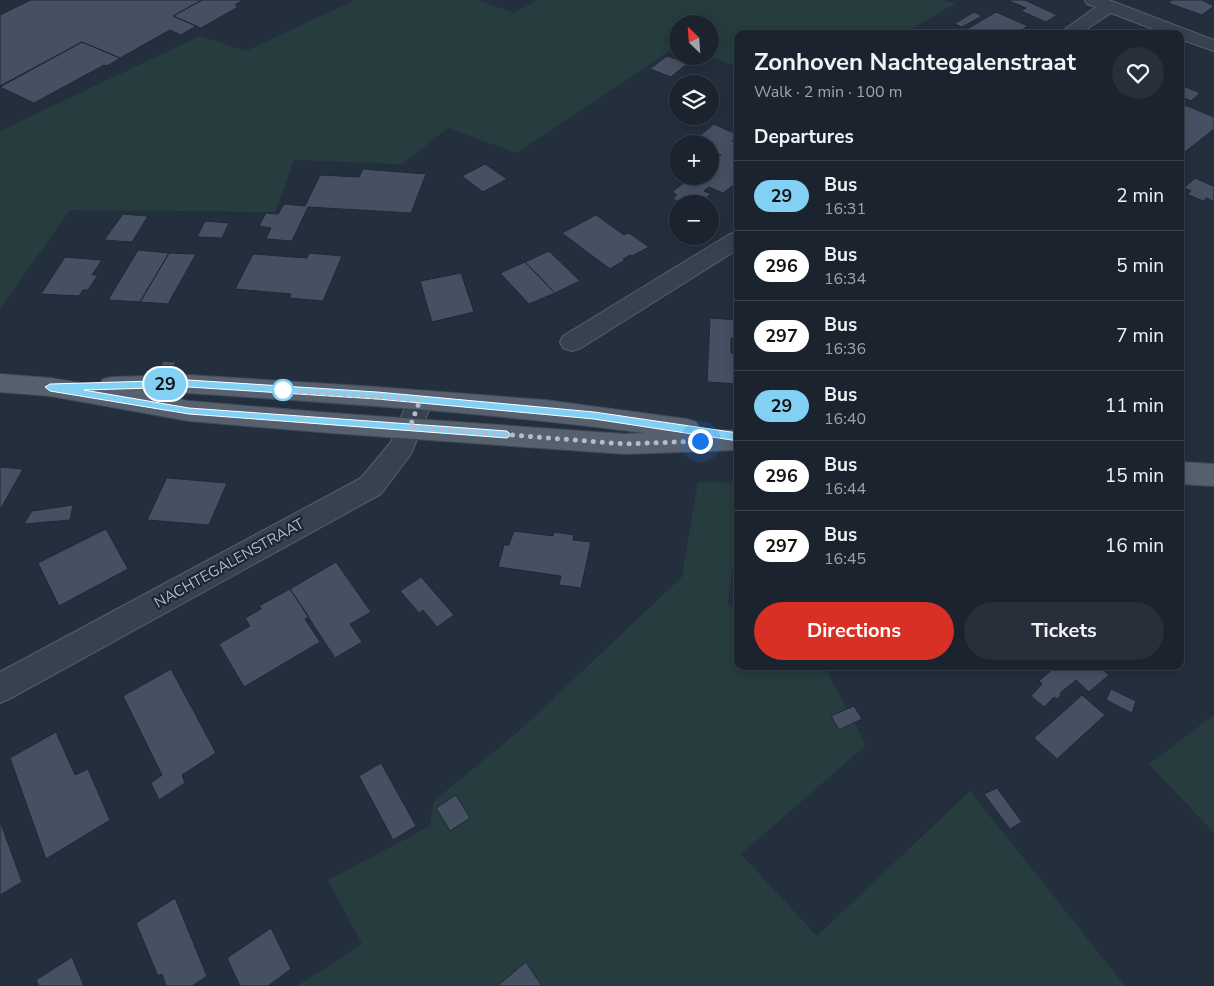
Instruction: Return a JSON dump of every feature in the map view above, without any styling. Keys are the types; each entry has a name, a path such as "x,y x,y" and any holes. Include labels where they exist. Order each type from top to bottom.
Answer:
{"main road":[{"path":"0,383 50,387 189,411 625,444 734,438"},
{"path":"50,387 188,384 377,396 594,415 734,437"},
{"path":"1184,473 1214,475"}],"street":[{"path":"1093,0 1172,30"},
{"path":"1073,30 1110,6"},
{"path":"1184,34 1214,46"},
{"path":"572,342 734,241"},
{"name":"NACHTEGALENSTRAAT","path":"0,688 371,486 402,447 420,400"}],"green space":[{"path":"355,0 477,0 514,13 537,0 939,0 956,3 910,30 734,30 734,66 719,60 719,15 669,15 669,51 516,153 448,128 402,164 294,160 275,212 70,210 0,309 0,131 200,36 246,51"},
{"path":"698,482 734,483 734,558 728,603 734,606 734,670 826,670 866,745 741,854 817,936 970,791 1125,986 297,986 362,944 328,880 430,826 434,801 519,731 682,577"},
{"path":"1214,715 1214,833 1149,764"}],"building":[{"path":"31,0 202,0 173,16 196,26 181,35 170,30 120,58 82,42 0,86 0,15"},
{"path":"202,0 243,0 235,5 238,7 201,28 173,16"},
{"path":"1007,0 1025,0 1057,15 1046,22 1021,11 1026,8"},
{"path":"1172,0 1202,0 1214,6 1202,15 1168,3"},
{"path":"974,12 982,16 962,27 954,24"},
{"path":"996,12 1028,26 1022,30 966,30"},
{"path":"82,42 120,58 34,103 0,87"},
{"path":"667,56 669,57 669,65 686,65 669,76 650,69"},
{"path":"1184,86 1200,93 1191,101 1184,98"},
{"path":"1184,105 1214,117 1214,129 1184,153"},
{"path":"713,125 734,133 732,141 734,142 734,185 723,193 709,187 704,191 711,194 710,195 677,195 672,192 681,185 719,185 719,156 721,155 719,154 719,135 701,135"},
{"path":"485,164 507,179 483,192 462,176"},
{"path":"363,169 426,174 411,213 308,207 292,241 266,239 271,228 259,226 266,213 278,214 284,204 305,206 320,175 359,177"},
{"path":"1195,178 1213,186 1214,184 1214,202 1207,198 1203,201 1187,194 1191,191 1184,188"},
{"path":"123,214 148,216 132,242 104,240"},
{"path":"596,215 624,235 629,233 649,247 632,256 630,255 610,269 562,233"},
{"path":"205,221 229,223 222,238 197,237"},
{"path":"138,250 169,253 140,302 108,300"},
{"path":"549,251 580,281 555,293 525,262"},
{"path":"169,253 196,254 168,304 140,302"},
{"path":"309,253 342,256 323,301 289,298 291,294 235,289 253,254 307,258"},
{"path":"65,257 102,260 92,275 98,275 88,290 83,290 79,296 41,294"},
{"path":"525,262 555,293 529,304 500,273"},
{"path":"461,273 474,312 432,322 420,281"},
{"path":"710,318 734,320 734,338 731,338 731,353 734,353 734,384 707,382"},
{"path":"163,361 176,362 174,366 161,366"},
{"path":"0,467 23,469 0,510"},
{"path":"167,477 227,483 209,525 147,520"},
{"path":"73,505 70,520 24,524 32,511"},
{"path":"106,529 128,569 59,606 38,563"},
{"path":"514,531 553,536 554,532 574,535 573,540 591,542 581,588 559,585 561,576 498,567 504,545 509,545"},
{"path":"336,562 371,612 350,624 362,642 335,658 290,589"},
{"path":"421,577 454,615 437,627 423,610 419,613 400,591"},
{"path":"290,589 309,617 305,619 320,642 244,687 219,644 250,626 245,618 261,609 259,606"},
{"path":"171,669 216,753 182,775 185,783 159,800 151,783 162,775 123,696"},
{"path":"1051,670 1103,670 1109,675 1089,692 1076,680 1060,693 1061,695 1057,699 1054,697 1044,707 1031,696 1042,684 1039,681"},
{"path":"1111,689 1136,701 1132,713 1106,700"},
{"path":"1082,695 1105,715 1057,759 1034,738"},
{"path":"854,706 862,719 839,730 831,716"},
{"path":"56,732 75,775 88,769 110,820 46,859 10,758"},
{"path":"381,763 416,826 393,840 359,776"},
{"path":"997,788 1022,822 1010,829 984,794"},
{"path":"456,795 470,818 450,831 436,808"},
{"path":"0,821 22,882 0,895"},
{"path":"175,898 207,976 192,986 166,986 162,974 158,976 136,923"},
{"path":"271,928 291,969 268,986 240,986 227,958"},
{"path":"72,957 84,986 39,986 36,980"},
{"path":"526,962 542,986 497,986"}],"bus line":[{"name":"29","path":"507,435 189,411 50,387 188,384 377,396 594,415 734,436"}],"route":[{"path":"283,390 278,390 420,400 410,427 625,444 700,441"}]}
